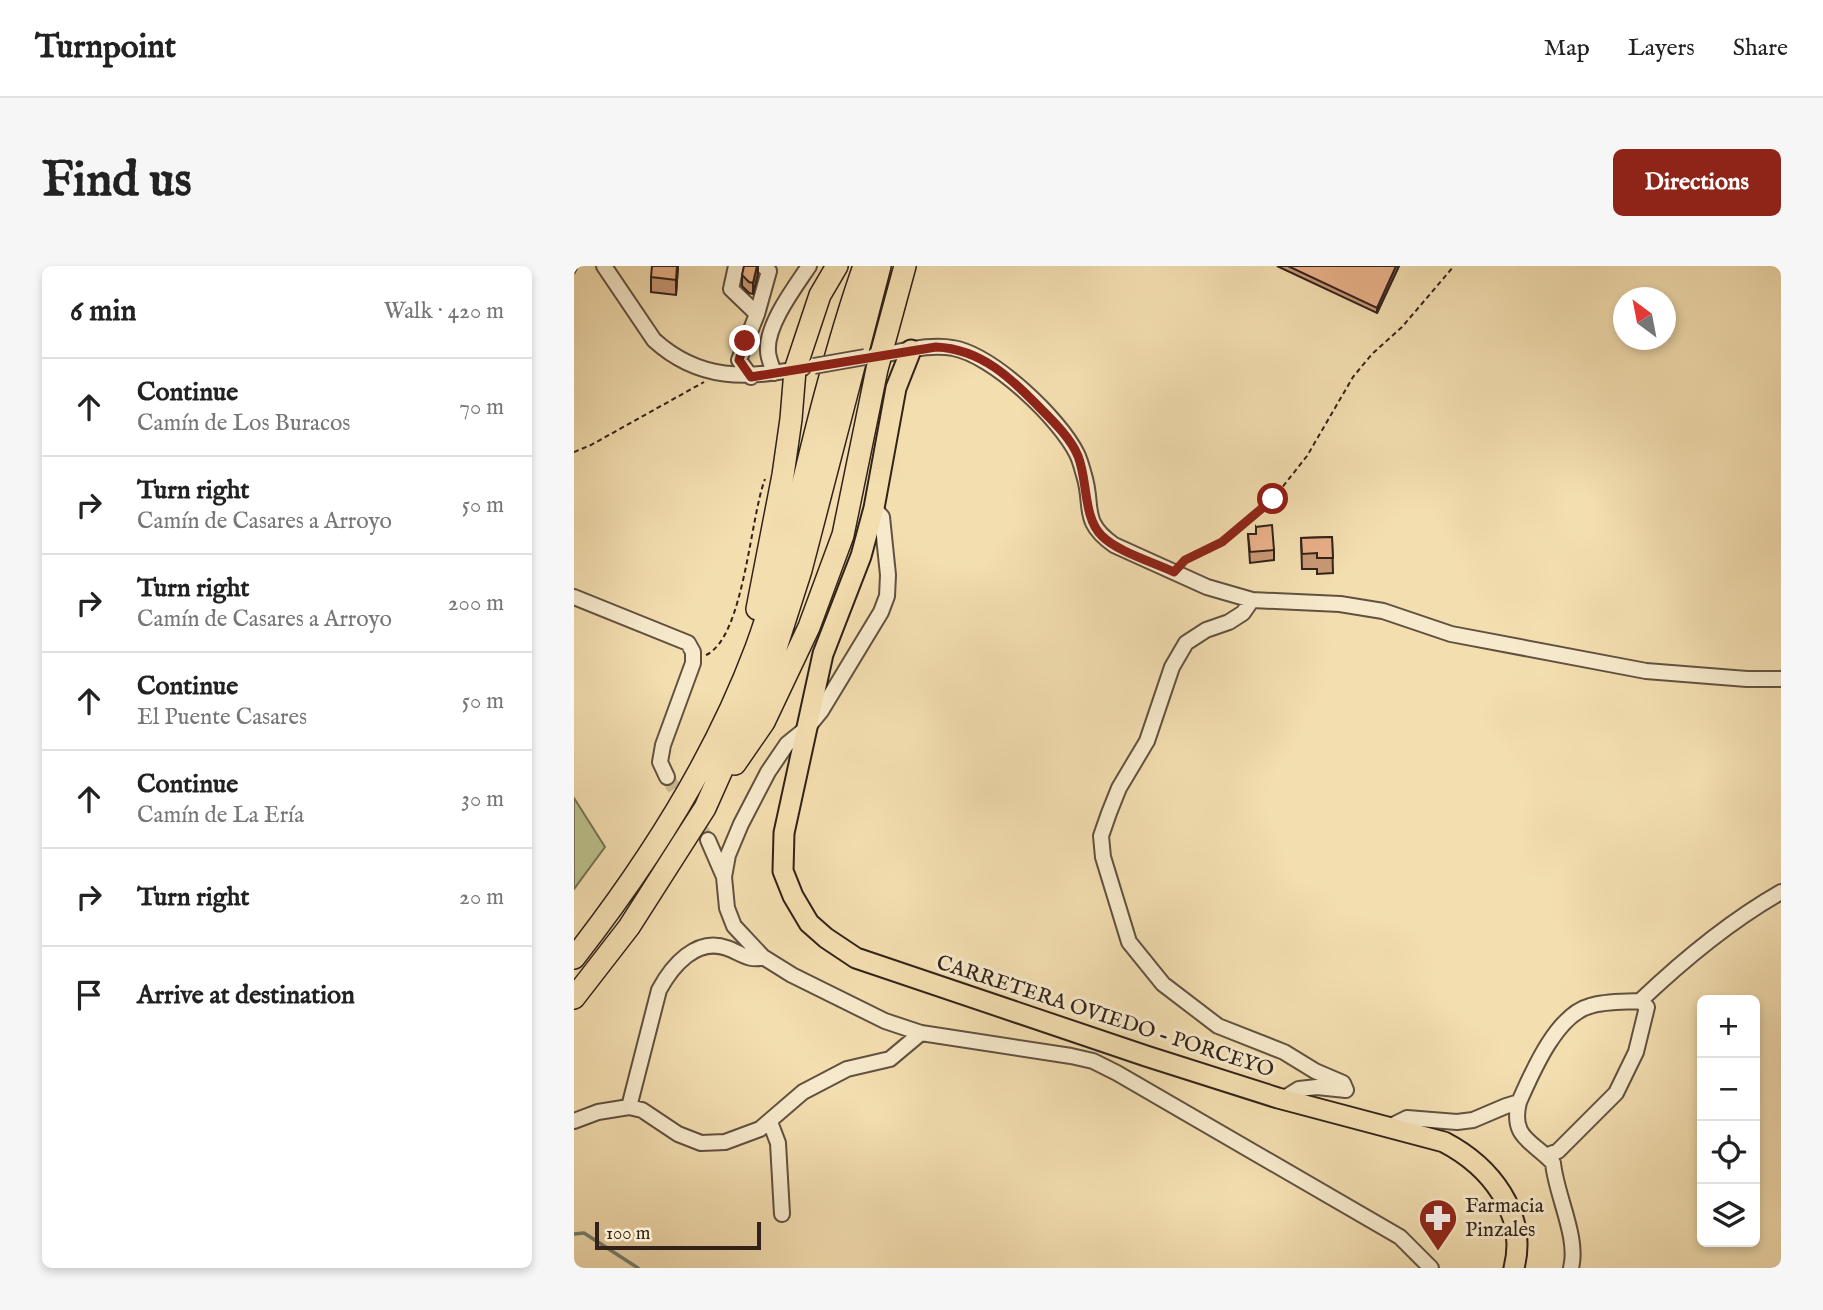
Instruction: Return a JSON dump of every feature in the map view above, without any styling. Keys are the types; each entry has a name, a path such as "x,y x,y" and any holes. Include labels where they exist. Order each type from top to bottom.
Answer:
{"highway":[{"path":"714,741 753,626 783,475 791,419 794,369 820,295 837,266"},
{"path":"575,957 638,870 714,741 755,649 784,561 826,389 864,266"},
{"path":"705,808 775,651 801,570 880,266"},
{"path":"574,998 629,927 764,722 809,627 843,535 873,356 906,270"}],"main road":[{"name":"CARRETERA OVIEDO - PORCEYO","path":"911,350 896,388 874,508 861,555 823,654 785,833 783,871 793,896 809,923 856,958 1146,1056 1283,1099 1444,1142 1466,1154 1495,1181 1507,1201 1516,1241 1514,1268"},
{"path":"873,356 893,373 896,388"}],"street":[{"path":"604,266 654,340 699,368 717,374 751,377 936,347 969,353 999,369 1056,424 1077,453 1086,479 1092,522 1102,537 1207,587 1252,600 1340,604 1384,611 1451,634 1646,671 1781,679"},
{"path":"736,266 731,289 757,314"},
{"path":"751,377 739,360 757,314 769,271 763,266"},
{"path":"788,299 796,266"},
{"path":"794,369 767,350 770,333 809,266"},
{"name":"CARRETERA OVIEDO - PORCEYO","path":"808,727 821,711 874,625 887,596 888,575 882,517 874,508"},
{"path":"574,597 688,643 693,652 693,660 663,745 660,762 667,777"},
{"path":"1252,600 1243,613 1229,622 1206,629 1186,643 1172,667 1147,741 1119,788 1101,836 1103,857 1129,942 1163,984 1218,1026 1283,1052 1315,1071 1343,1083 1346,1090 1317,1087 1299,1089 1283,1099"},
{"path":"724,877 733,845 768,772 787,744 808,727"},
{"path":"708,840 724,877 727,908 734,926 763,957 792,975 885,1021 921,1033 1093,1061 1268,1158 1400,1237 1430,1268"},
{"path":"1571,1268 1574,1258 1568,1226 1556,1188 1553,1163 1522,1137 1515,1118 1534,1068 1568,1018 1588,1006 1640,1001 1676,968 1755,906 1781,892"},
{"path":"629,1107 659,990 667,975 696,949 713,944 747,958 763,957"},
{"path":"1546,1156 1558,1151 1616,1093 1636,1052 1647,1007 1640,1001"},
{"path":"574,1121 598,1112 629,1107 642,1110 678,1134 701,1143 725,1142 760,1129 803,1092 847,1069 890,1059 921,1033"},
{"path":"1391,1126 1407,1118 1457,1122 1473,1120 1519,1102"},
{"path":"770,1122 778,1143 782,1214"}],"path":[{"path":"1174,572 1185,560 1205,552 1229,536 1273,499 1307,456 1353,377 1372,354 1402,327 1454,266"},
{"path":"574,452 686,394 717,374"},
{"path":"693,660 710,653 726,635 768,473"}],"green space":[{"path":"574,798 605,847 574,889"}],"building":[{"path":"652,266 677,266 676,280 651,277"},
{"path":"744,266 757,266 753,283 742,275"},
{"path":"1288,266 1396,266 1377,308"},
{"path":"1272,525 1274,550 1250,552 1248,534 1256,534 1256,527"},
{"path":"1332,537 1333,558 1317,558 1317,553 1302,554 1301,538"}],"waterway":[{"path":"574,1234 584,1233 638,1268"}],"tunnel":[{"path":"667,777 708,840"}],"place":[{"name":"Farmacia Pinzales","path":"1438,1252"}],"route":[{"path":"745,341 739,360 751,377 936,347 953,348 984,360 999,369 1056,424 1077,453 1086,479 1092,522 1102,537 1174,572 1185,560 1205,552 1237,531 1273,499"}]}
